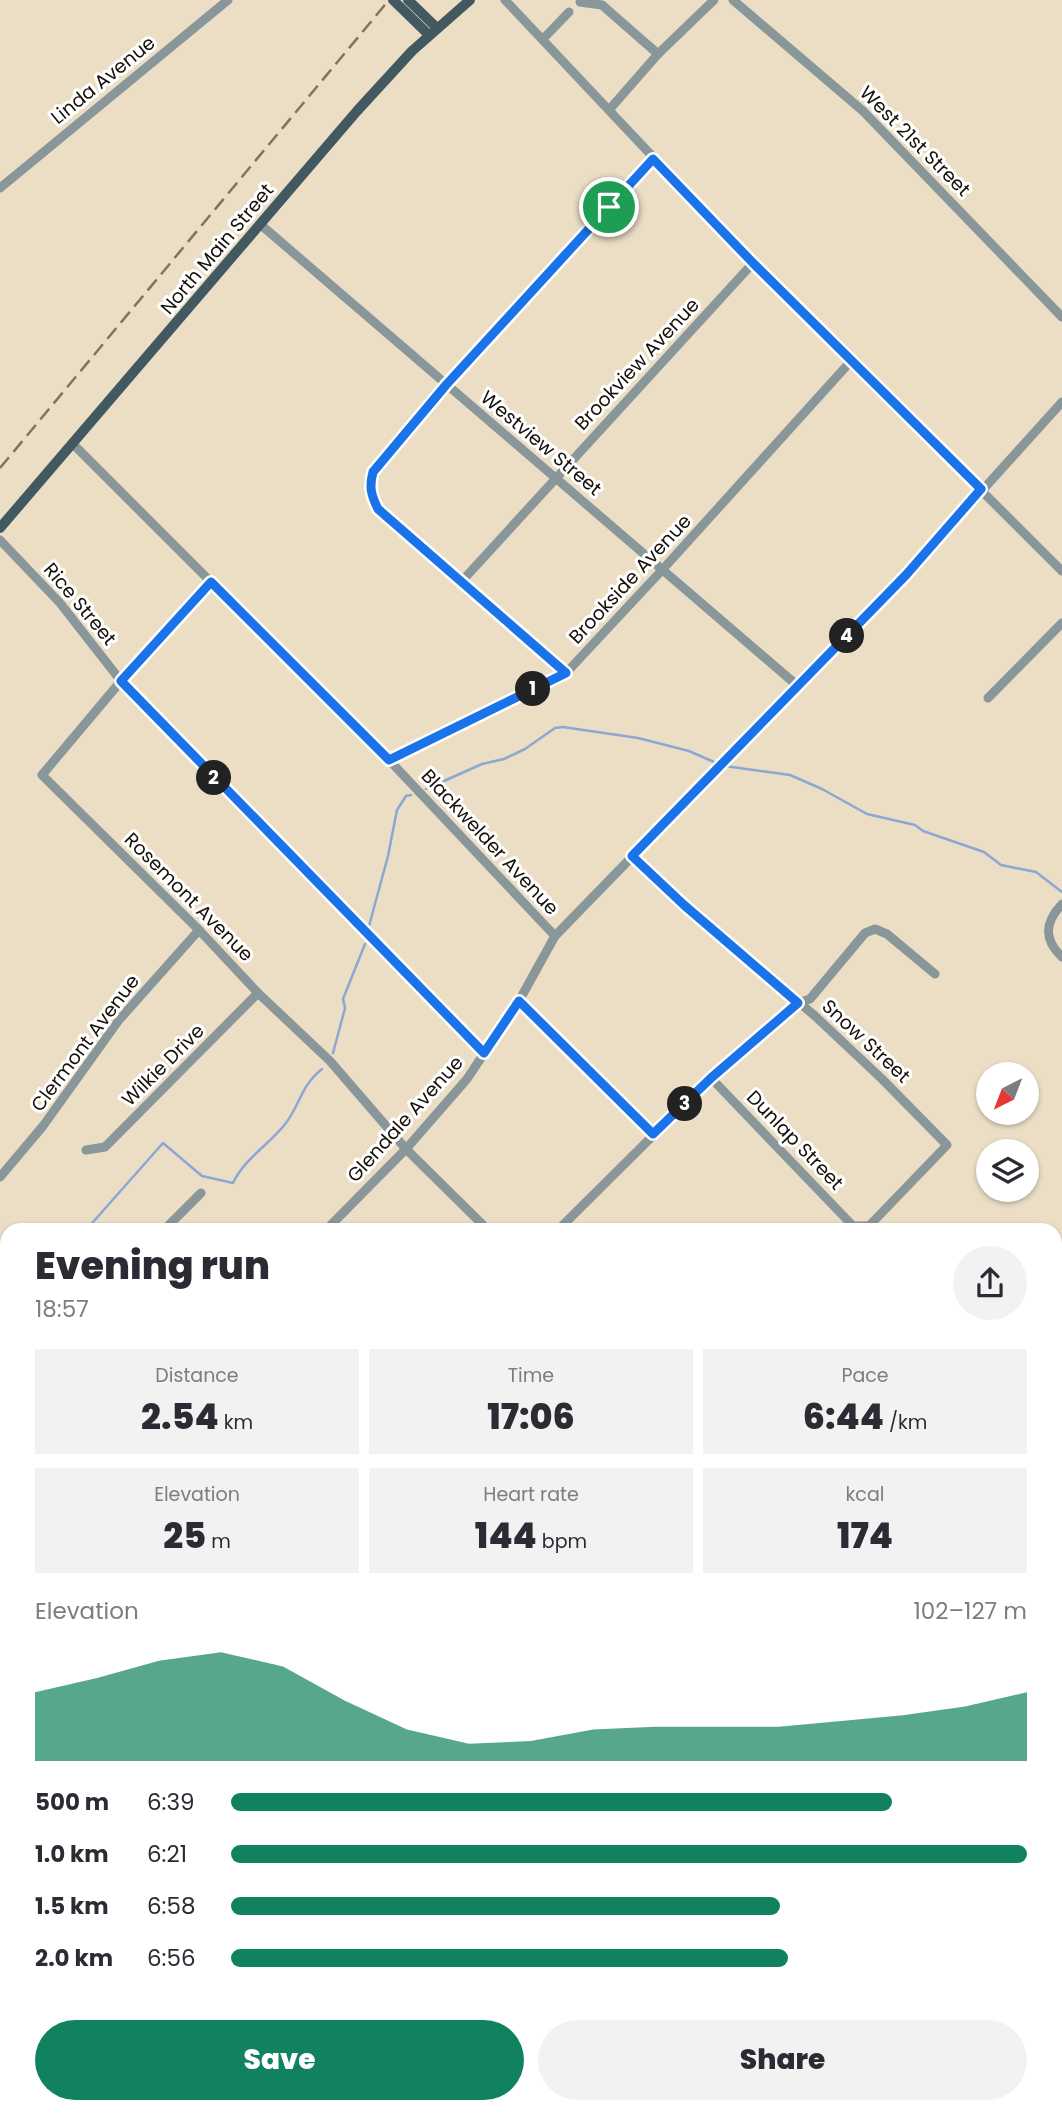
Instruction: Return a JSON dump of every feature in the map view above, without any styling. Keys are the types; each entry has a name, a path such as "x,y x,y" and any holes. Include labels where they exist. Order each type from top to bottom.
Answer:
{"main road":[{"path":"393,0 433,31"},
{"path":"408,0 433,31"},
{"name":"North Main Street","path":"0,528 357,111 433,31 470,0"}],"street":[{"name":"Linda Avenue","path":"0,188 228,0"},
{"path":"505,0 753,263 1062,571"},
{"path":"609,110 658,54 714,0"},
{"name":"West 21st Street","path":"733,0 863,111 1062,317"},
{"path":"580,2 602,5 658,54"},
{"path":"542,39 569,12"},
{"path":"566,673 378,509 371,495 370,483 373,472 446,385 653,159"},
{"name":"Westview Street","path":"261,225 799,687"},
{"name":"Brookview Avenue","path":"463,581 753,263"},
{"name":"Brookside Avenue","path":"389,760 566,673 851,361"},
{"name":"Glendale Avenue","path":"333,1223 406,1149 467,1079 519,1001 555,936 906,575 1062,402"},
{"name":"Blackwelder Avenue","path":"73,444 389,760 555,936"},
{"name":"Rice Street","path":"0,540 60,603 121,681 484,1053"},
{"name":"Rosemont Avenue","path":"211,582 121,681 42,775 199,930 258,993 330,1061 406,1149 481,1223"},
{"path":"988,698 1062,622"},
{"name":"Snow Street","path":"632,856 684,905 815,1016 947,1145 872,1223"},
{"path":"1062,904 1051,915 1048,929 1052,948 1062,957"},
{"path":"565,1223 711,1078 798,1003 810,999 864,933 875,929 887,934 934,974"},
{"name":"Clermont Avenue","path":"0,1177 43,1126 120,1020 199,930"},
{"name":"Wilkie Drive","path":"86,1150 105,1147 258,993"},
{"path":"519,1001 653,1134"},
{"name":"Dunlap Street","path":"711,1078 850,1223"},
{"path":"171,1223 201,1193"}],"waterway":[{"path":"426,789 482,764 504,759 525,749 555,728 563,727 638,738 689,751 714,762"},
{"path":"725,766 790,775 867,814 915,825 923,831 984,852 1001,865 1036,872 1062,892"},
{"path":"369,926 397,810 406,796 411,795"},
{"path":"333,1053 345,1008 343,999 365,944"},
{"path":"92,1223 163,1143 202,1176 233,1183 250,1159 280,1131 309,1082 322,1069"}],"railway":[{"path":"0,468 389,0"}],"route":[{"path":"653,159 753,263 981,489 906,575 632,856 684,905 798,1003 711,1078 653,1134 519,1001 484,1053 121,681 211,582 389,760 566,673 378,509 371,495 370,483 373,472 446,385 609,207 653,159"}]}
